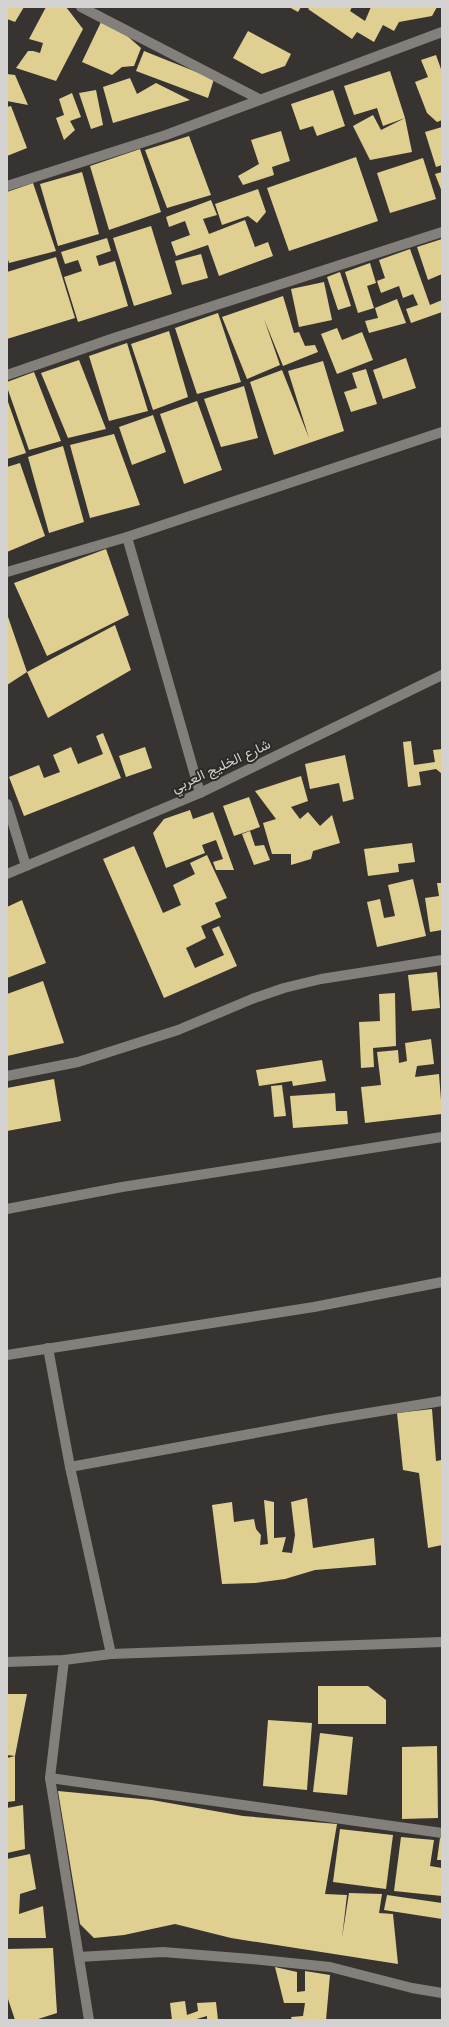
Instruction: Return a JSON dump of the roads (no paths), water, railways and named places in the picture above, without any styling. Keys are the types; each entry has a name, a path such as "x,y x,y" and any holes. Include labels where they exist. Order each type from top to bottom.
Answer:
{"street":[{"path":"81,7 259,99"},
{"path":"7,186 166,134 442,32"},
{"path":"7,375 118,336 442,232"},
{"path":"7,572 127,537 442,432"},
{"path":"127,537 200,793"},
{"name":"شارع الخليج العربي","path":"7,874 200,793 442,675"},
{"path":"7,804 26,866"},
{"path":"7,1076 78,1062 178,1030 252,999 284,988 321,979 442,960"},
{"path":"7,1209 122,1187 442,1137"},
{"path":"7,1355 314,1307 442,1282"},
{"path":"48,1348 70,1467 111,1654"},
{"path":"70,1467 311,1422 442,1401"},
{"path":"7,1662 64,1660 111,1654 442,1642"},
{"path":"64,1660 50,1778 89,2020"},
{"path":"50,1778 442,1832"},
{"path":"79,1957 163,1952 251,1959 330,1967 412,1988 442,1993"}]}
